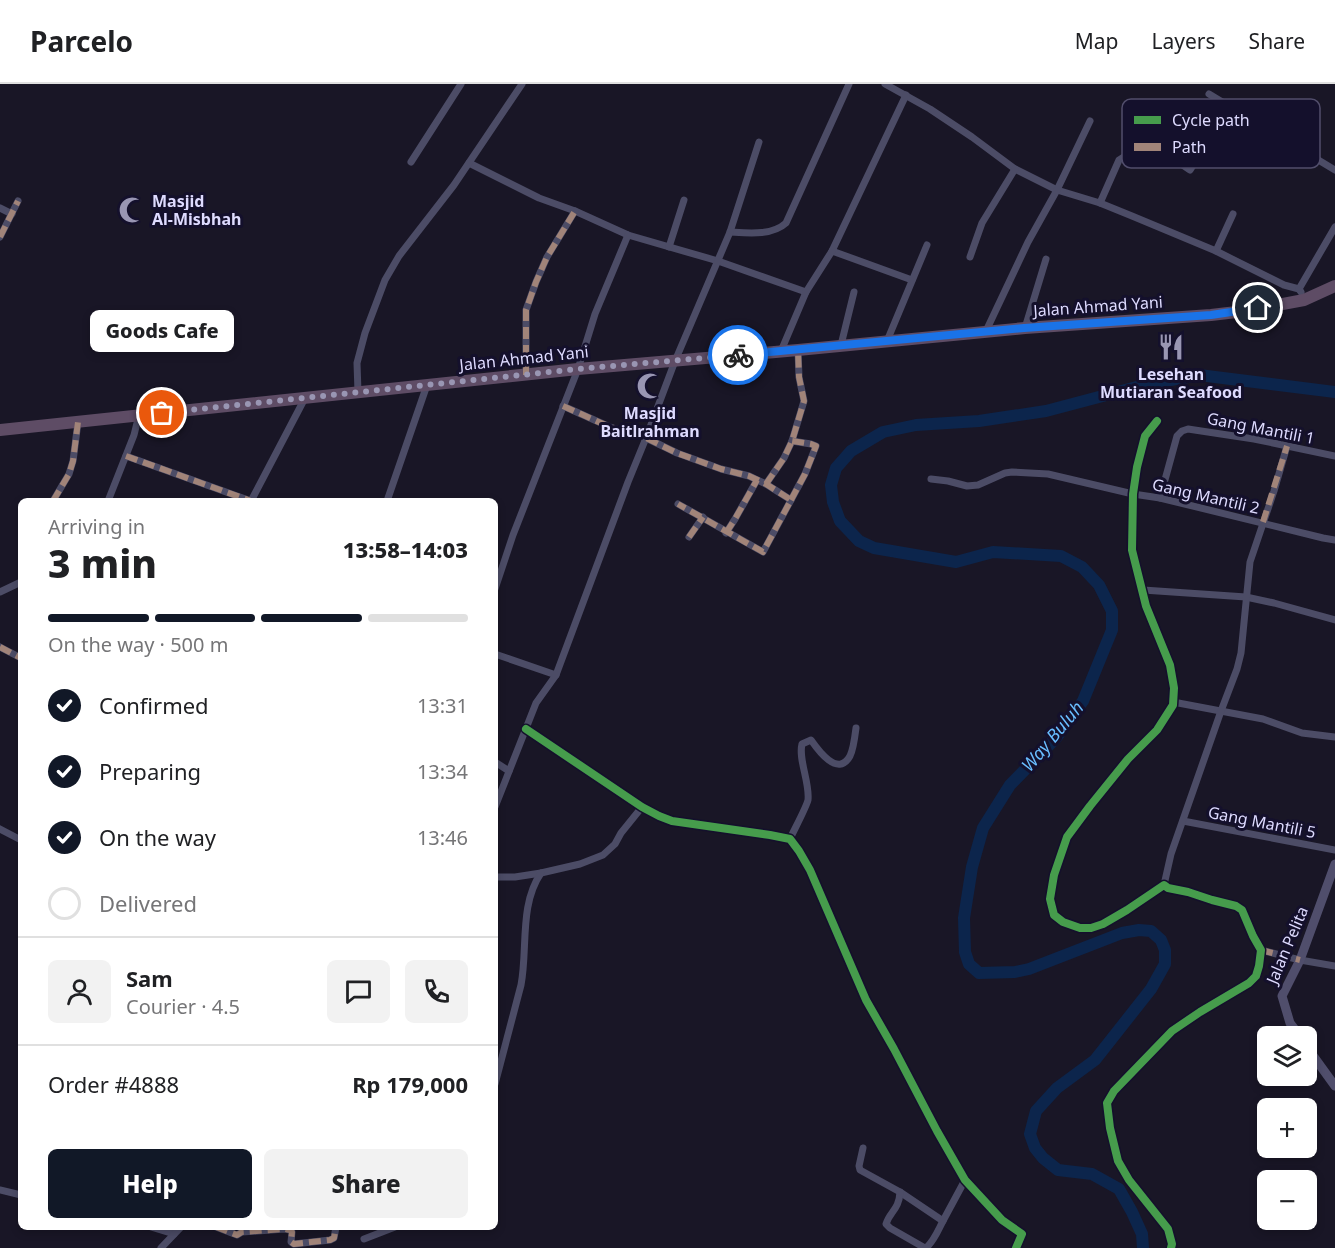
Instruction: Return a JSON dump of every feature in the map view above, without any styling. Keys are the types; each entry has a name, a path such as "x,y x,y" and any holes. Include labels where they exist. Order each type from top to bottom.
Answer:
{"highway":[{"name":"Jalan Ahmad Yani","path":"0,430 578,369 1024,328 1211,315 1245,311 1335,286"}],"street":[{"path":"411,162 461,84"},
{"path":"358,392 357,363 365,333 385,280 399,256 447,194 522,84"},
{"path":"730,232 757,233 778,229 786,223 849,84"},
{"path":"885,84 930,109 1015,169 1057,190 1100,203 1216,251 1302,295 1335,227"},
{"path":"1209,94 1217,99"},
{"path":"781,351 806,292 832,251 906,95"},
{"path":"986,332 1028,242 1057,190 1090,122"},
{"path":"498,799 536,703 555,675 675,361 730,232 759,141"},
{"path":"1100,203 1122,158"},
{"path":"1320,161 1335,170"},
{"path":"469,163 539,198 575,211 628,235 718,261 806,292"},
{"path":"970,257 982,223 1015,169"},
{"path":"669,247 684,200"},
{"path":"0,237 18,201"},
{"path":"0,208 12,214"},
{"path":"526,375 526,310 547,257 575,211"},
{"path":"1216,251 1233,214"},
{"path":"498,580 513,535 578,369 595,314 628,235"},
{"path":"887,341 927,245"},
{"path":"832,251 912,280"},
{"path":"1024,328 1046,259"},
{"path":"841,345 854,292"},
{"path":"766,484 784,458 792,441 804,401 799,377 798,350"},
{"path":"388,498 427,385"},
{"path":"253,498 305,398"},
{"path":"563,406 610,427 646,438 720,469 757,480 790,500"},
{"path":"109,498 134,435 139,415"},
{"path":"1157,421 1145,436 1137,467 1132,550 1146,606 1170,665 1174,688 1173,705 1157,730 1128,759 1067,837 1054,874 1050,899 1054,915 1063,922 1080,928 1091,928 1103,924 1164,885 1171,854 1237,669 1241,653 1250,562 1287,446"},
{"path":"54,498 69,474 78,422"},
{"name":"Gang Mantili 1","path":"1160,498 1177,436 1182,430 1215,432 1335,456"},
{"path":"678,504 763,552 805,474 816,446 792,441"},
{"path":"126,456 243,498"},
{"name":"Gang Mantili 2","path":"931,479 968,486 978,485 1012,472 1048,474 1335,540"},
{"path":"726,532 757,480"},
{"path":"689,537 703,517"},
{"path":"0,592 18,583"},
{"path":"1143,590 1246,597 1335,620"},
{"path":"0,647 18,656"},
{"path":"498,655 555,675"},
{"path":"1173,702 1263,719 1302,733 1335,736"},
{"path":"790,839 808,800 802,744 811,740 827,760 835,764 842,764 850,757 856,728"},
{"path":"526,729 659,816 672,821 790,839 810,870 866,1000 937,1131 966,1180 1002,1220 1022,1234 1016,1248"},
{"path":"498,764 509,771"},
{"path":"498,877 541,873 580,864 603,855 615,844 642,807"},
{"name":"Gang Mantili 5","path":"1184,821 1335,850"},
{"path":"0,829 18,838"},
{"name":"Jalan Pelita","path":"1292,1026 1282,996 1299,960 1335,864"},
{"path":"498,1073 524,974 526,922 530,899 533,887 541,873"},
{"path":"1164,885 1236,906 1242,910 1261,950 1256,976 1249,983 1172,1031 1114,1091 1107,1103 1118,1161 1129,1180 1168,1229 1171,1248"},
{"path":"1261,950 1335,966"},
{"path":"1317,1061 1335,1086"},
{"path":"863,1148 860,1170 900,1192 943,1221"},
{"path":"900,1192 897,1209 887,1219 886,1224 926,1248 937,1235 966,1180"},
{"path":"0,1190 18,1194"},
{"path":"161,1230 174,1234"},
{"path":"161,1248 178,1230"},
{"path":"225,1230 237,1234 271,1230"},
{"path":"290,1230 292,1232 291,1242 294,1244 330,1240 334,1238 335,1230"},
{"path":"364,1239 386,1230"}],"waterway":[{"name":"Way Buluh","path":"1143,1248 1142,1234 1119,1189 1092,1174 1058,1170 1035,1148 1030,1134 1036,1111 1057,1088 1095,1060 1151,989 1165,964 1165,950 1161,940 1151,931 1139,930 1122,933 1029,969 1015,972 979,973 969,964 965,952 964,918 972,867 983,828 1010,785 1056,738 1083,701 1112,630 1112,611 1099,585 1082,567 1061,556 993,552 956,562 874,548 859,541 840,521 833,502 831,485 836,468 851,451 883,432 916,425 979,421 1046,411 1148,384 1199,375 1335,392"}],"marked path":[{"path":"0,237 18,201"},
{"path":"526,375 526,310 547,257 575,211"},
{"path":"766,484 784,458 792,441 804,401 799,377 798,350"},
{"path":"563,406 610,427 646,438 677,453 721,469 749,476 791,500 763,552 678,504"},
{"path":"55,498 69,474 73,461 78,422"},
{"path":"791,500 816,446 792,441"},
{"path":"1263,522 1287,446"},
{"path":"126,456 243,498"},
{"path":"726,533 757,480"},
{"path":"689,537 703,517"},
{"path":"0,647 18,656"},
{"path":"1261,950 1300,960"},
{"path":"224,1230 237,1235 242,1232 271,1230"},
{"path":"290,1230 292,1232 291,1242 294,1244 330,1240 334,1238 335,1230"}],"cycle path":[{"path":"1157,421 1145,436 1137,467 1133,494 1132,550 1146,606 1170,665 1174,688 1173,705 1157,730 1128,759 1067,837 1054,875 1050,899 1054,915 1063,922 1080,928 1091,928 1127,910 1164,885 1236,906 1242,910 1261,950 1256,976 1249,983 1172,1031 1114,1091 1107,1103 1118,1161 1129,1180 1168,1229 1171,1248"},
{"path":"526,729 659,816 672,821 790,839 810,870 866,1000 937,1131 965,1180 1002,1220 1022,1234 1016,1248"}],"way so far":[{"path":"162,413 578,369 738,355"}],"place":[{"name":"Masjid Al-Misbhah","path":"132,210"},
{"name":"Lesehan Mutiaran Seafood","path":"1171,347"},
{"name":"Masjid Baitlrahman","path":"650,386"},
{"name":"Goods Cafe","path":"162,413"}],"route":[{"path":"738,355 1024,328 1211,315 1258,308"}]}
